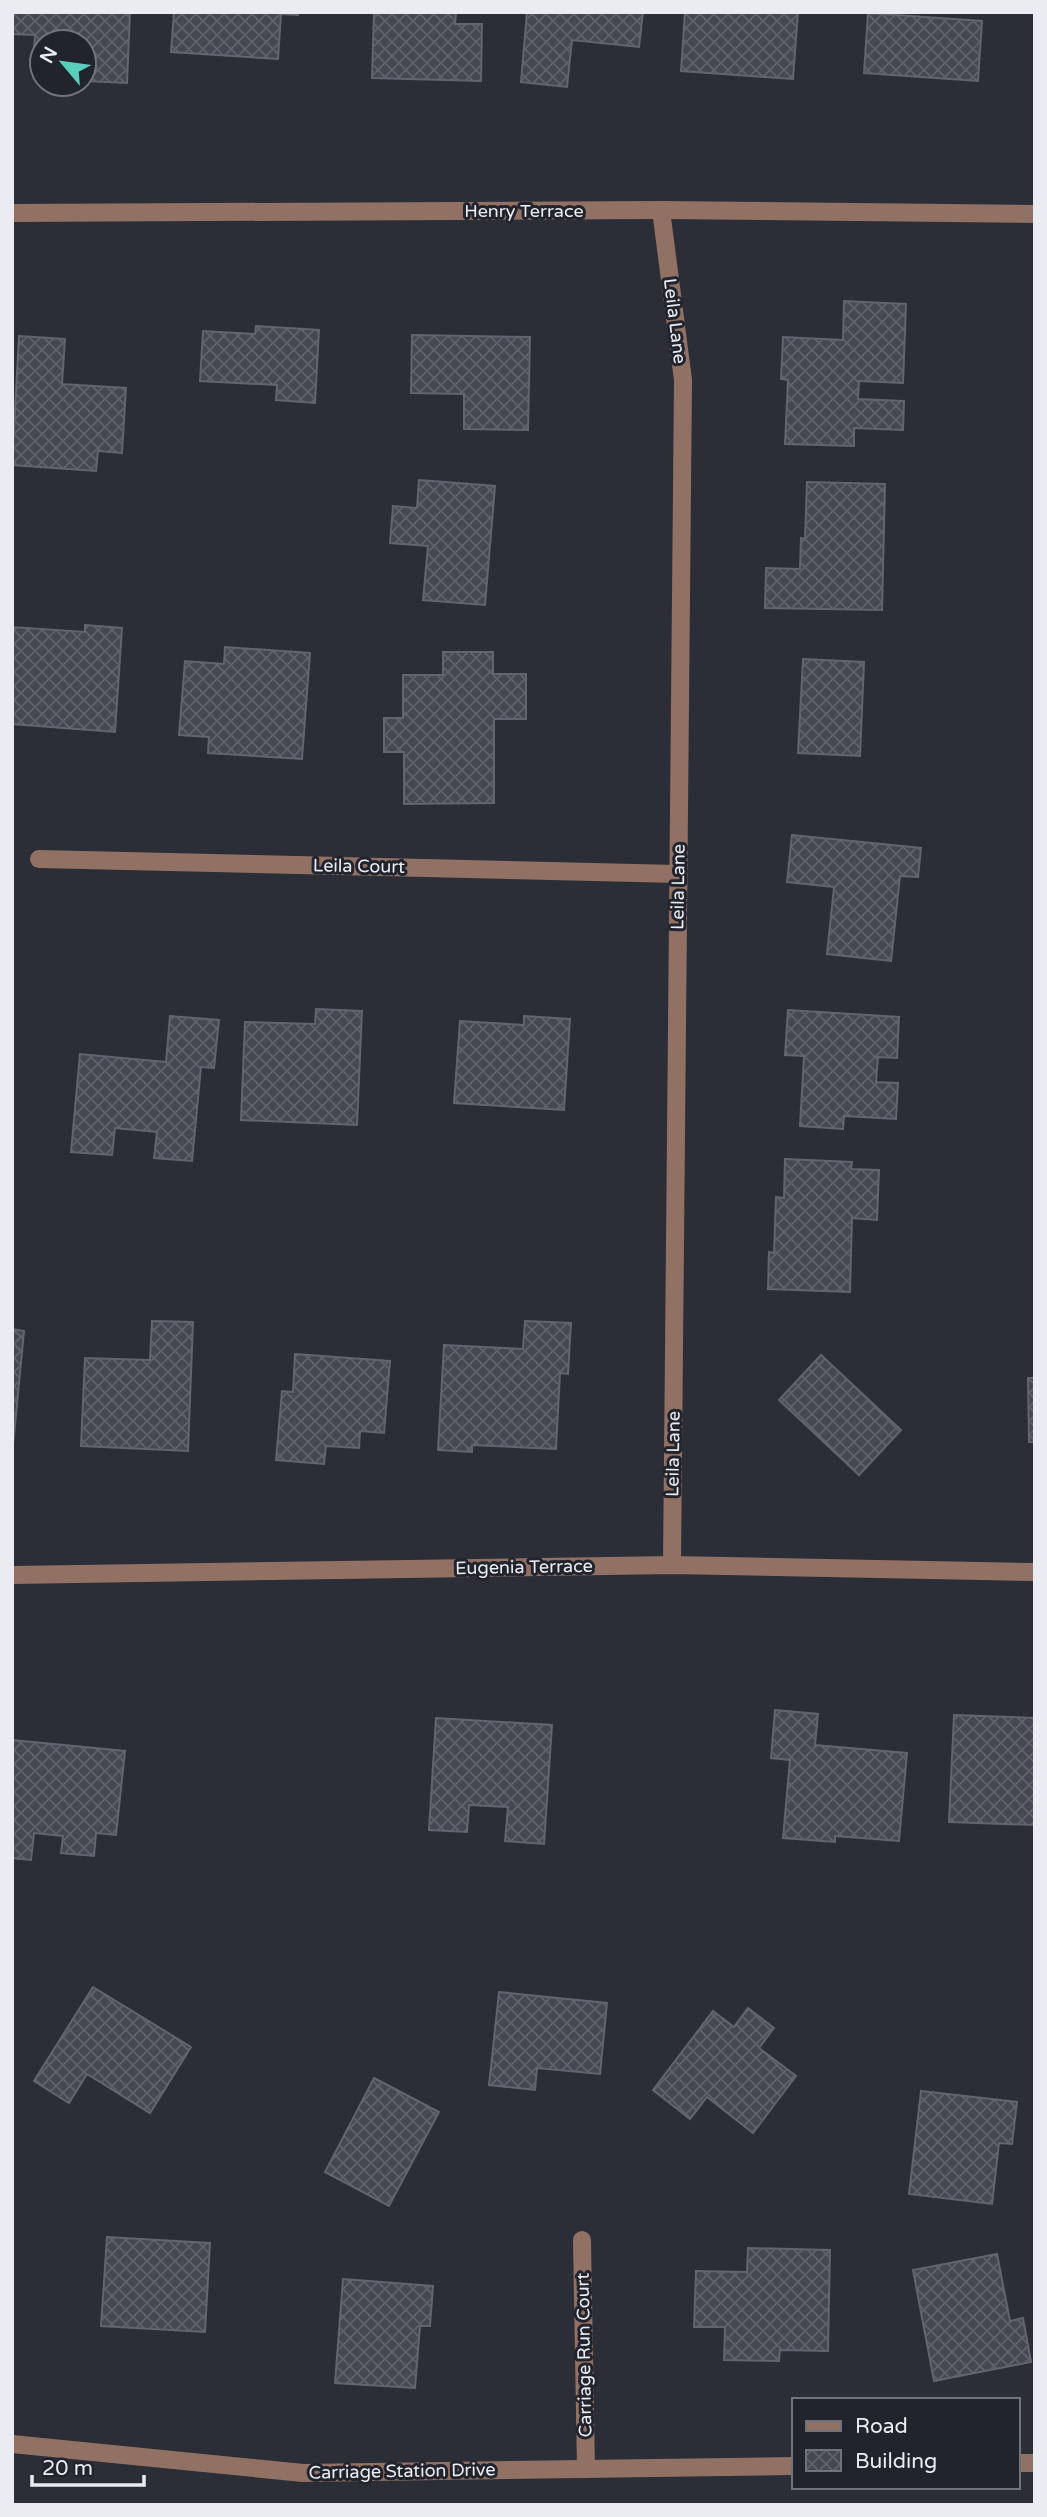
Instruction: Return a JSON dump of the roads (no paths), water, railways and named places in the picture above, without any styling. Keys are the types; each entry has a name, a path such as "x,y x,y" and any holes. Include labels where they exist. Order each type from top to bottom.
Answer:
{"street":[{"name":"Henry Terrace","path":"12,213 661,210 1035,214"},
{"name":"Leila Lane","path":"661,210 683,380 672,1565"},
{"name":"Leila Court","path":"39,859 678,874"},
{"name":"Eugenia Terrace","path":"12,1575 672,1565 1035,1573"},
{"name":"Carriage Run Court","path":"582,2240 586,2469"},
{"name":"Carriage Station Drive","path":"12,2444 303,2473 792,2466"}]}
